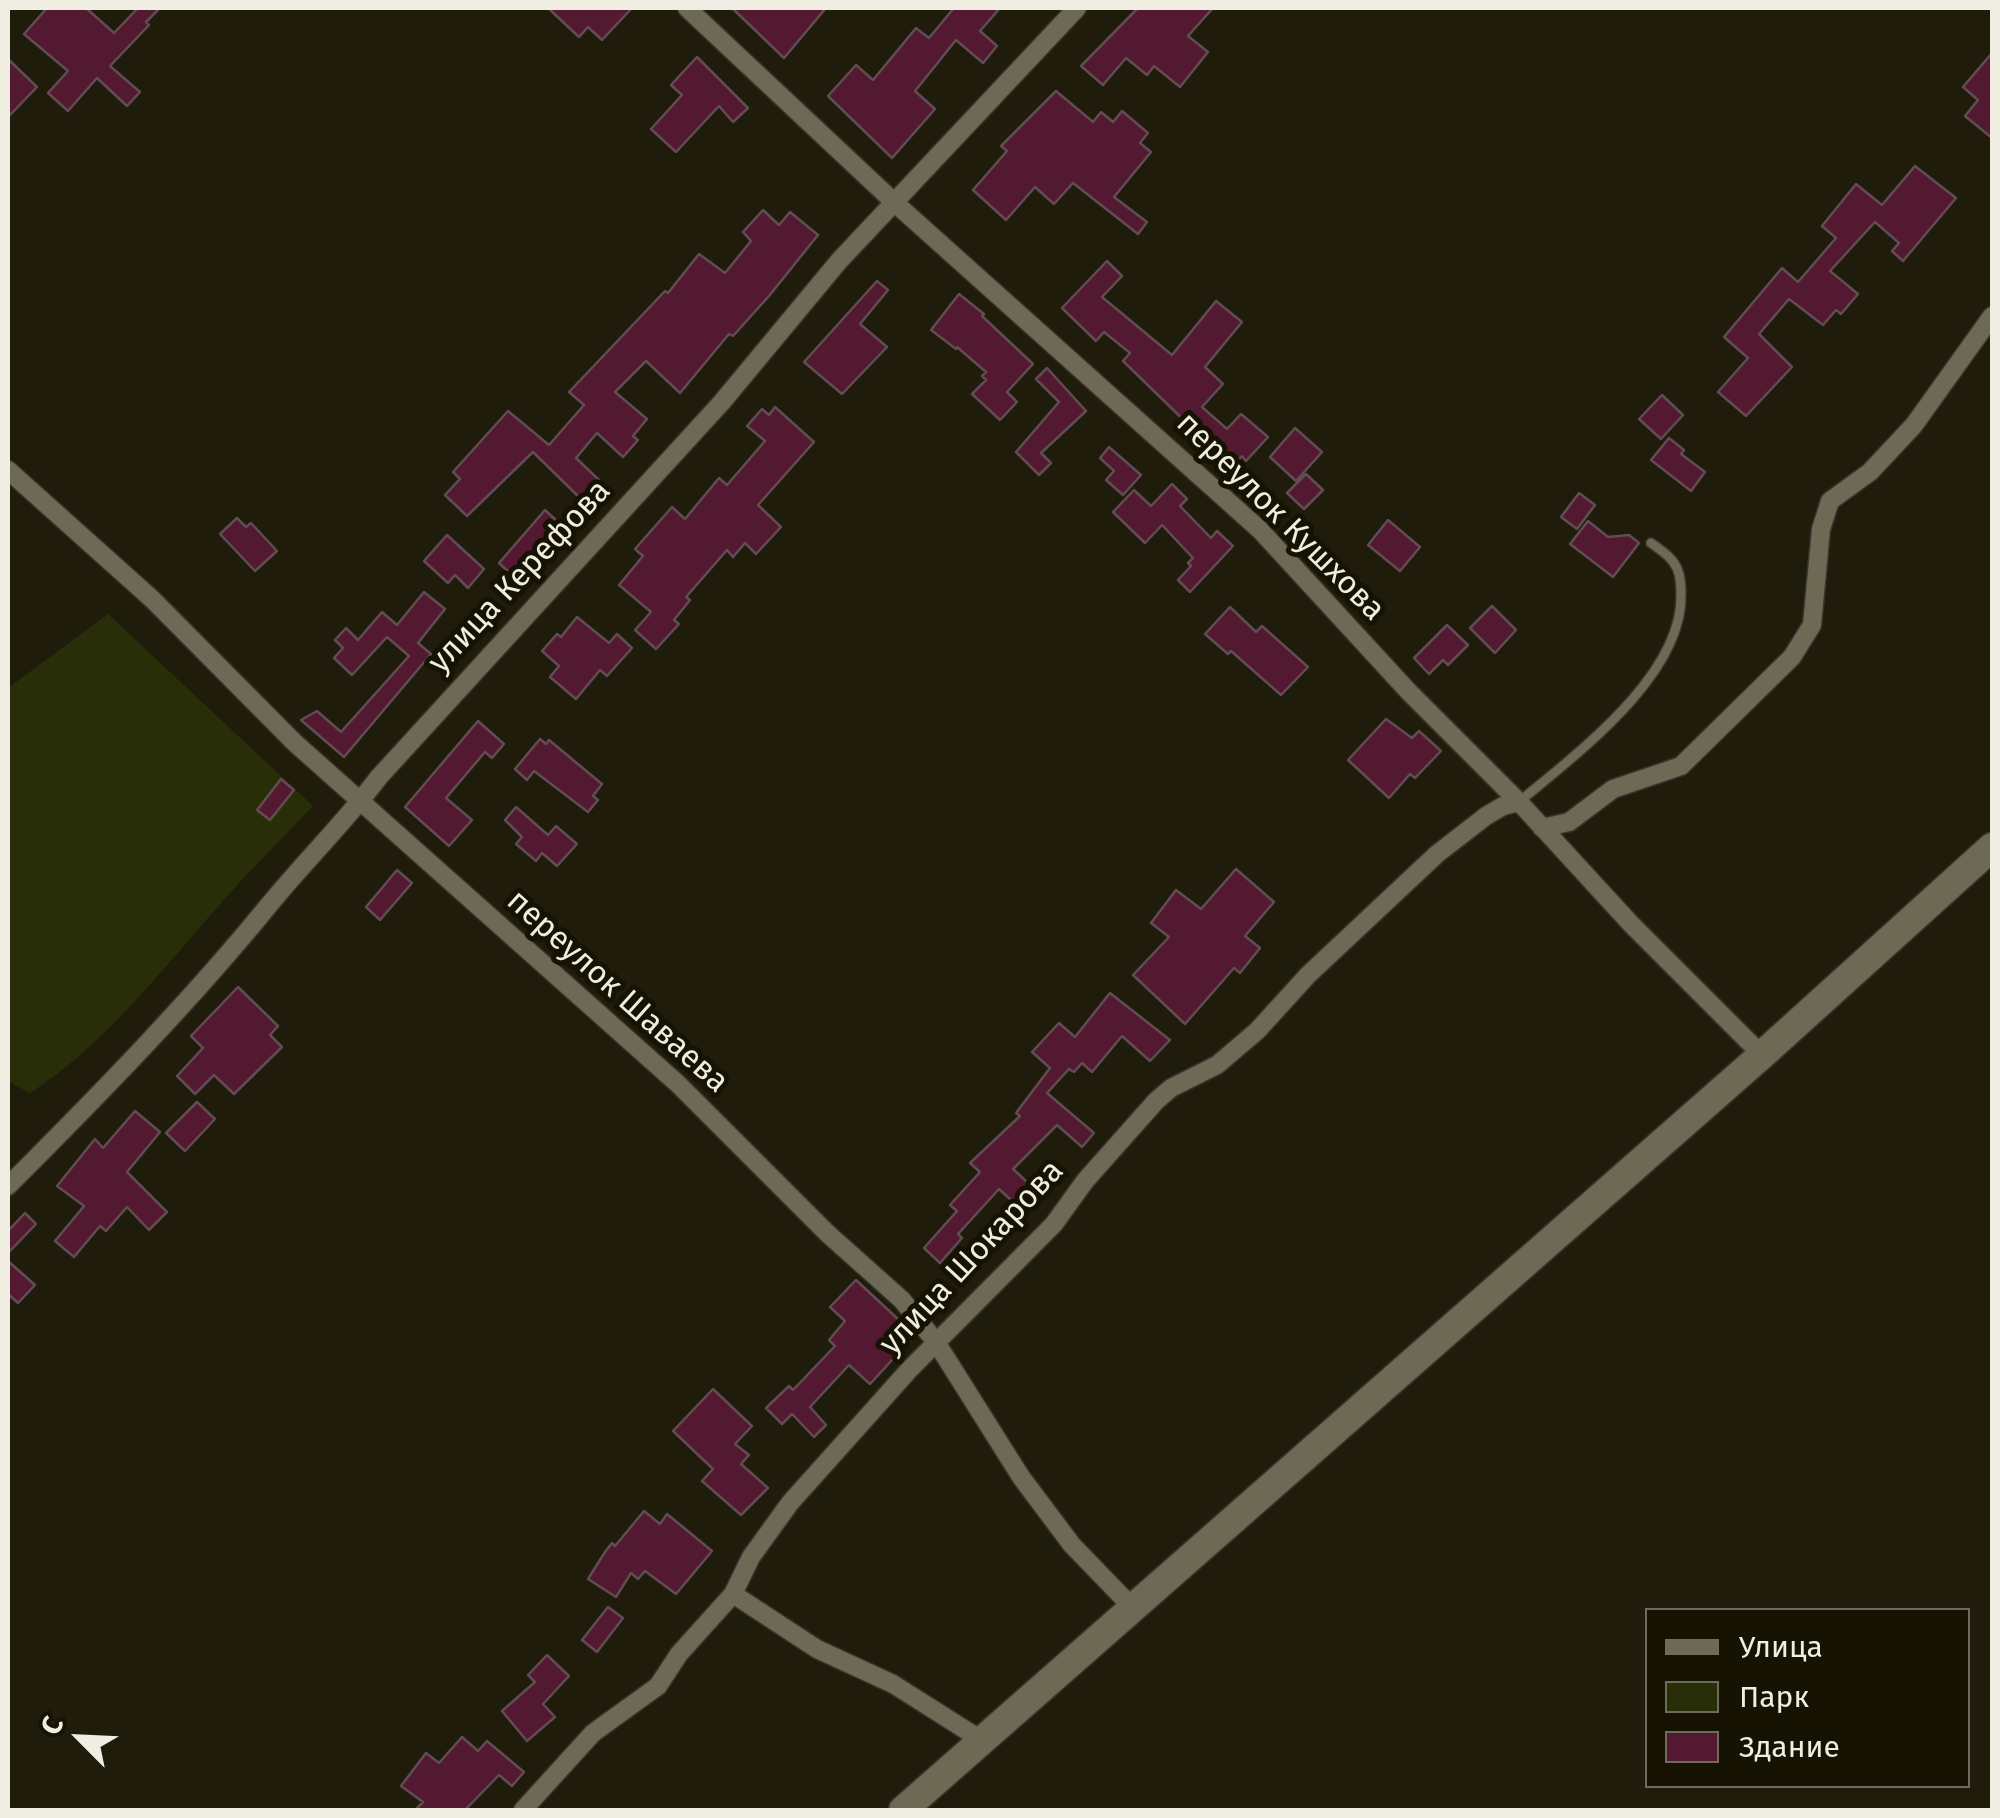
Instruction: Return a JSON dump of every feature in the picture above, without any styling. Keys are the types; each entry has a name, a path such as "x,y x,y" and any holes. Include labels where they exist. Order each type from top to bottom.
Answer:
{"street":[{"name":"переулок Кушхова","path":"687,8 895,202 1260,530 1663,958 1762,1054"},
{"name":"улица Керефова","path":"8,1186 242,940 378,777 722,402 838,261 1077,8"},
{"path":"1542,828 1569,822 1614,789 1681,766 1792,658 1812,624 1821,529 1830,501 1870,472 1914,425 1992,316"},
{"name":"переулок Шаваева","path":"8,470 152,598 258,709 678,1084 827,1232 902,1300 936,1342 1021,1478 1072,1545 1132,1607"},
{"name":"улица Шокарова","path":"523,1810 593,1733 658,1686 679,1654 733,1594 751,1557 776,1520 936,1342 1054,1224 1085,1181 1156,1101 1171,1088 1217,1065 1257,1031 1308,975 1413,874 1486,816 1520,802"},
{"path":"903,1810 1762,1054 1992,846"},
{"path":"733,1594 817,1649 893,1684 982,1741"}],"lane":[{"path":"1520,802 1616,715 1642,687 1670,645 1682,606 1682,586 1677,566 1650,544"}],"green space":[{"path":"108,614 313,806 108,1029 30,1093 8,1081 8,688"}],"building":[{"path":"47,8 86,8 114,33 138,8 160,8 110,66 140,92 127,106 97,78 68,111 48,93 68,71 24,34"},
{"path":"548,8 632,8 602,40 588,27 579,37"},
{"path":"732,8 826,8 784,58"},
{"path":"954,8 1000,8 980,31 997,46 983,63 956,40 915,91 935,109 892,158 828,96 856,65 873,80 916,28 929,38"},
{"path":"1138,8 1213,8 1188,36 1208,52 1180,87 1154,66 1147,75 1126,58 1103,85 1081,66"},
{"path":"1992,53 1992,138 1965,116 1978,100 1963,87"},
{"path":"697,57 748,108 733,122 719,106 676,152 651,129 682,95 671,85"},
{"path":"8,59 37,87 8,117"},
{"path":"1056,91 1093,122 1101,112 1113,122 1122,111 1148,133 1140,143 1151,152 1114,197 1147,222 1138,234 1073,183 1054,204 1035,187 1006,220 973,190 1007,151 1001,146"},
{"path":"1915,166 1956,198 1903,261 1892,251 1899,243 1875,222 1830,271 1858,294 1841,314 1836,310 1823,325 1789,299 1759,334 1792,367 1746,416 1718,392 1748,358 1724,337 1782,268 1798,282 1836,238 1822,226 1856,184 1882,205"},
{"path":"763,210 779,225 790,212 818,235 769,296 733,336 729,334 680,393 646,361 615,392 647,419 633,436 638,440 623,457 597,433 576,458 600,481 582,500 533,452 467,516 445,495 460,479 453,472 508,411 549,445 584,405 569,392 665,291 668,293 699,254 725,273 751,241 743,232"},
{"path":"1107,261 1122,276 1102,297 1172,355 1216,301 1242,322 1205,367 1223,384 1202,407 1227,429 1241,414 1268,437 1246,461 1242,456 1232,467 1123,361 1130,353 1104,332 1096,341 1062,308"},
{"path":"877,281 888,290 860,324 887,347 842,394 804,362"},
{"path":"959,294 1033,364 1007,392 1017,402 1000,420 972,394 986,380 982,376 986,372 931,330"},
{"path":"1047,368 1086,411 1041,453 1051,463 1039,475 1016,452 1059,402 1036,379"},
{"path":"1662,395 1683,415 1661,439 1639,419"},
{"path":"775,407 814,442 758,505 781,527 756,554 745,543 733,557 727,550 686,597 690,600 674,620 679,624 656,649 635,630 651,612 619,585 643,556 635,549 672,507 685,519 719,478 727,485 765,441 747,426 762,409 769,415"},
{"path":"1295,428 1322,452 1296,481 1270,457"},
{"path":"1669,438 1684,450 1681,454 1705,472 1691,491 1651,460"},
{"path":"1109,447 1141,475 1123,495 1106,480 1114,471 1100,458"},
{"path":"1306,474 1323,490 1304,509 1287,493"},
{"path":"1172,484 1187,499 1180,506 1211,538 1217,531 1233,546 1190,592 1178,580 1193,558 1162,525 1145,543 1113,512 1134,490 1151,506"},
{"path":"1579,493 1595,505 1577,529 1561,517"},
{"path":"545,510 560,524 514,577 499,563"},
{"path":"237,518 246,527 251,523 277,551 255,571 220,534"},
{"path":"1388,520 1420,547 1400,571 1368,545"},
{"path":"1588,521 1608,537 1629,535 1639,543 1613,577 1570,544"},
{"path":"447,535 484,569 468,588 455,575 448,583 424,561"},
{"path":"424,592 445,609 418,643 431,654 344,757 301,720 317,711 341,732 409,656 387,637 352,675 334,658 343,648 335,640 346,628 358,640 382,612 397,625"},
{"path":"1492,606 1516,630 1495,653 1470,628"},
{"path":"1230,607 1256,632 1262,626 1308,667 1281,695 1231,651 1228,654 1205,634"},
{"path":"577,617 609,643 617,634 632,648 607,676 600,670 576,699 550,677 559,666 542,651 557,634 561,637"},
{"path":"1447,625 1468,645 1448,665 1443,660 1429,674 1414,658"},
{"path":"1386,719 1412,738 1419,731 1441,751 1415,778 1410,774 1389,798 1348,760"},
{"path":"478,721 504,744 492,758 485,752 446,798 472,820 449,846 405,807"},
{"path":"540,739 546,744 549,740 602,784 593,796 598,800 588,812 534,771 527,780 515,769"},
{"path":"281,779 294,790 270,820 257,810"},
{"path":"516,807 548,835 556,826 577,844 557,866 542,853 536,861 516,844 522,837 505,820"},
{"path":"1236,869 1274,902 1245,936 1260,948 1240,973 1234,968 1185,1024 1133,975 1169,937 1151,923 1176,890 1201,909"},
{"path":"397,870 412,883 380,920 366,907"},
{"path":"238,987 278,1026 270,1035 282,1047 234,1094 214,1075 195,1094 177,1076 203,1048 191,1036"},
{"path":"1110,993 1170,1040 1150,1061 1122,1036 1092,1072 1082,1063 1074,1072 1069,1069 1047,1093 1094,1133 1082,1147 1057,1125 1013,1169 1041,1195 1025,1213 999,1189 958,1234 962,1238 940,1263 924,1248 957,1211 950,1205 980,1172 970,1163 1020,1116 1016,1113 1050,1068 1032,1052 1059,1023 1075,1037"},
{"path":"197,1102 215,1119 185,1151 166,1133"},
{"path":"135,1111 160,1132 127,1172 167,1212 149,1230 127,1207 106,1231 100,1226 74,1257 55,1241 84,1206 57,1186 95,1139 103,1148"},
{"path":"25,1213 36,1224 8,1253 8,1231"},
{"path":"8,1261 35,1285 18,1303 8,1294"},
{"path":"856,1280 915,1335 870,1384 849,1365 810,1407 826,1425 814,1437 792,1414 782,1424 766,1408 789,1386 793,1390 835,1346 829,1340 845,1321 830,1307"},
{"path":"713,1389 752,1426 735,1444 749,1455 741,1464 768,1488 741,1515 702,1481 713,1469 673,1431"},
{"path":"644,1511 660,1524 667,1514 712,1551 676,1594 645,1571 638,1579 631,1573 616,1597 588,1579 612,1543 615,1546"},
{"path":"608,1607 623,1618 597,1652 582,1640"},
{"path":"547,1655 569,1676 543,1704 555,1717 527,1741 502,1711 535,1682 528,1675"},
{"path":"462,1737 478,1751 487,1741 524,1772 512,1786 499,1775 465,1810 415,1810 423,1802 401,1786 426,1753 439,1763"}]}
